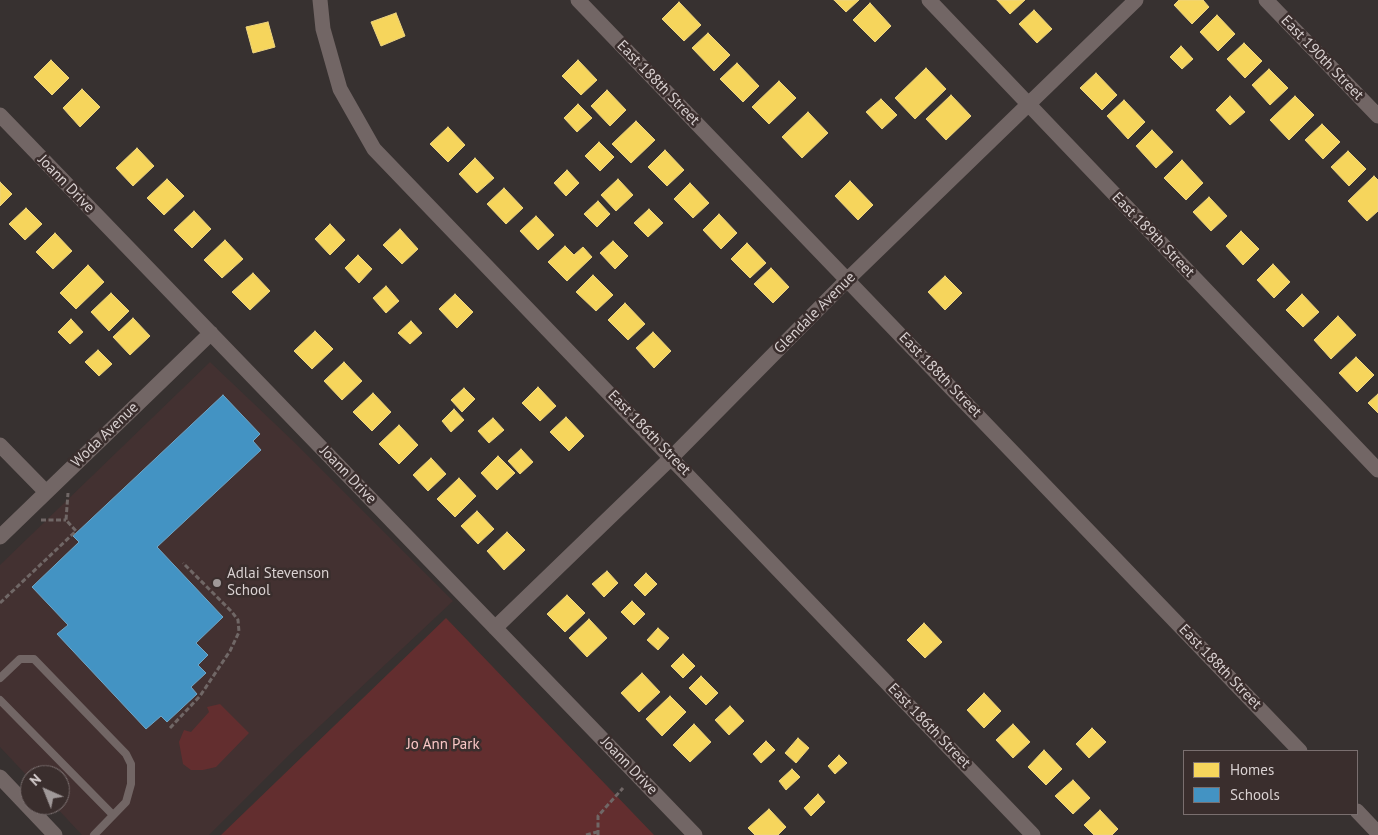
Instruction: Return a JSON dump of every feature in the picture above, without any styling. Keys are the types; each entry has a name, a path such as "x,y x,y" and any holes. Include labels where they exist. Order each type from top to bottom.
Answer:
{"street":[{"name":"East 186th Street","path":"320,0 324,28 340,89 374,149 672,457 1033,835"},
{"name":"East 188th Street","path":"578,0 1299,750"},
{"name":"East 189th Street","path":"929,0 1378,470"},
{"name":"Glendale Avenue","path":"495,628 672,457 848,279 1136,0"},
{"name":"East 190th Street","path":"1266,0 1378,116"},
{"name":"Joann Drive","path":"0,115 696,835"},
{"name":"Woda Avenue","path":"0,537 210,334"},
{"path":"0,445 46,492"},
{"path":"0,777 55,835"},
{"path":"1358,812 1378,833"}],"lane":[{"path":"0,678 20,659 34,659 126,754 131,764 131,784 126,802 94,835"},
{"path":"0,700 113,815"}],"path":[{"path":"0,603 76,531 66,520 69,488"},
{"path":"35,520 66,520"},
{"path":"170,728 200,696 230,651 239,632 238,620 232,612 183,563"},
{"path":"586,835 598,834 598,816 623,788"}],"shaded area":[{"name":"Adlai Stevenson School","path":"210,362 293,441 453,601 291,753 209,835 82,835 63,815 70,815 70,765 20,765 20,768 0,747 0,565"}],"green space":[{"name":"Jo Ann Park","path":"446,618 654,835 221,835"},
{"path":"220,704 249,733 216,767 191,770 183,764 179,742 184,730 191,732 209,712 207,707"}],"building: Homes":[{"path":"834,0 859,0 846,12"},
{"path":"997,0 1025,0 1010,14"},
{"path":"1179,0 1203,0 1209,7 1192,24 1174,5"},
{"path":"679,2 701,25 684,41 662,19"},
{"path":"870,3 891,26 875,42 853,20"},
{"path":"1034,10 1052,29 1037,43 1019,24"},
{"path":"396,13 405,36 381,46 371,22"},
{"path":"1217,15 1235,34 1218,51 1200,32"},
{"path":"268,22 275,47 253,53 246,27"},
{"path":"708,33 730,55 714,71 692,48"},
{"path":"1244,43 1262,61 1245,78 1227,59"},
{"path":"1181,46 1193,59 1182,69 1170,57"},
{"path":"51,60 69,78 52,95 34,77"},
{"path":"578,60 597,80 581,95 562,76"},
{"path":"737,63 759,86 743,102 720,79"},
{"path":"926,68 946,89 915,119 895,98"},
{"path":"1269,69 1288,88 1270,105 1252,85"},
{"path":"1096,73 1117,95 1102,110 1080,88"},
{"path":"779,81 796,98 769,124 752,107"},
{"path":"82,89 100,107 80,127 63,108"},
{"path":"607,90 626,110 610,126 591,106"},
{"path":"951,95 971,116 946,140 926,119"},
{"path":"1230,96 1245,112 1230,125 1216,110"},
{"path":"1295,96 1314,115 1289,140 1270,120"},
{"path":"881,99 897,115 882,129 866,112"},
{"path":"1124,100 1145,122 1128,139 1107,116"},
{"path":"578,104 592,118 577,132 564,118"},
{"path":"808,112 828,133 802,158 782,137"},
{"path":"636,121 655,140 631,163 612,144"},
{"path":"1322,124 1340,142 1323,159 1305,140"},
{"path":"448,127 465,145 448,162 430,144"},
{"path":"1152,130 1173,152 1156,168 1136,146"},
{"path":"599,142 614,157 600,171 585,156"},
{"path":"137,148 154,166 133,186 116,168"},
{"path":"665,150 684,170 667,186 648,167"},
{"path":"1348,151 1366,169 1349,186 1331,167"},
{"path":"475,158 494,178 477,193 459,174"},
{"path":"1182,160 1203,183 1186,200 1164,178"},
{"path":"567,170 579,183 566,196 554,183"},
{"path":"1374,176 1378,180 1378,211 1367,221 1348,201"},
{"path":"167,179 184,196 164,215 147,198"},
{"path":"618,179 633,195 616,211 601,195"},
{"path":"850,181 873,205 858,220 835,196"},
{"path":"0,182 12,194 0,206"},
{"path":"690,183 709,203 693,218 674,199"},
{"path":"504,188 523,208 506,224 487,204"},
{"path":"1209,197 1227,216 1211,231 1193,212"},
{"path":"598,201 610,214 597,227 584,214"},
{"path":"26,208 42,224 25,240 9,224"},
{"path":"649,209 663,223 648,237 634,223"},
{"path":"194,211 211,229 192,248 174,230"},
{"path":"719,214 737,233 721,249 703,230"},
{"path":"536,216 554,235 538,250 520,231"},
{"path":"330,224 345,240 330,255 315,239"},
{"path":"400,229 418,249 402,264 383,245"},
{"path":"1241,231 1259,249 1243,265 1226,246"},
{"path":"55,233 72,251 53,269 36,252"},
{"path":"225,240 243,259 222,278 204,260"},
{"path":"613,241 628,256 615,269 600,253"},
{"path":"747,243 766,263 750,278 731,259"},
{"path":"565,246 574,255 583,247 592,257 567,281 548,262"},
{"path":"358,255 372,269 359,283 345,268"},
{"path":"1273,264 1290,282 1274,298 1257,280"},
{"path":"88,265 104,282 76,309 60,293"},
{"path":"771,268 789,287 773,303 754,284"},
{"path":"253,273 270,291 250,310 232,292"},
{"path":"593,275 613,295 596,311 576,292"},
{"path":"945,276 962,293 945,310 928,292"},
{"path":"386,286 399,301 386,313 373,298"},
{"path":"111,293 129,311 109,331 91,312"},
{"path":"455,294 473,312 457,328 439,309"},
{"path":"1302,294 1319,312 1303,327 1286,310"},
{"path":"625,303 645,324 628,340 608,320"},
{"path":"1338,316 1356,335 1331,359 1314,340"},
{"path":"133,318 150,336 130,355 113,337"},
{"path":"71,319 83,332 70,344 58,332"},
{"path":"411,321 422,333 410,344 398,333"},
{"path":"315,331 333,349 312,369 294,351"},
{"path":"653,332 671,351 654,368 636,348"},
{"path":"98,350 112,364 99,376 85,362"},
{"path":"1356,357 1374,375 1357,392 1339,373"},
{"path":"344,362 362,381 342,400 324,381"},
{"path":"538,387 556,406 540,421 522,403"},
{"path":"464,388 475,399 462,412 451,400"},
{"path":"373,393 391,412 372,431 353,412"},
{"path":"1378,394 1378,413 1368,403"},
{"path":"454,409 464,420 451,432 442,421"},
{"path":"566,417 584,436 569,451 550,432"},
{"path":"493,418 504,430 489,443 478,431"},
{"path":"399,425 418,445 399,464 379,444"},
{"path":"521,449 533,462 520,474 508,461"},
{"path":"498,456 515,473 497,490 481,473"},
{"path":"431,458 446,474 428,491 413,475"},
{"path":"459,478 476,496 455,517 437,499"},
{"path":"477,511 494,529 478,544 461,526"},
{"path":"507,532 525,550 504,570 487,551"},
{"path":"607,571 618,583 604,597 592,584"},
{"path":"646,573 657,584 645,596 634,585"},
{"path":"567,595 585,613 565,632 547,614"},
{"path":"632,601 645,614 634,625 621,612"},
{"path":"589,619 607,638 587,657 569,638"},
{"path":"924,623 942,642 925,658 907,640"},
{"path":"658,628 669,638 658,650 647,640"},
{"path":"683,654 695,666 683,678 671,666"},
{"path":"642,673 660,692 639,712 621,693"},
{"path":"701,676 718,693 706,705 689,688"},
{"path":"984,693 1001,711 984,728 967,710"},
{"path":"670,696 686,712 662,736 646,719"},
{"path":"730,706 744,721 729,735 715,720"},
{"path":"694,724 711,742 690,762 673,745"},
{"path":"1013,724 1030,742 1013,758 996,740"},
{"path":"1092,728 1106,742 1089,758 1076,744"},
{"path":"798,738 809,748 796,763 785,753"},
{"path":"766,741 775,750 761,763 753,754"},
{"path":"1044,750 1062,769 1046,785 1028,767"},
{"path":"839,755 847,763 835,774 828,766"},
{"path":"792,769 800,777 786,790 779,781"},
{"path":"1073,780 1090,798 1073,814 1055,796"},
{"path":"818,794 825,802 811,816 804,808"},
{"path":"769,809 786,827 778,835 755,835 748,828"},
{"path":"1100,810 1118,829 1112,835 1094,835 1084,825"}],"building: Schools":[{"path":"223,395 260,434 253,441 261,450 157,547 223,617 196,643 208,655 198,665 206,673 191,687 197,694 167,722 161,716 146,729 57,634 68,625 32,587 79,542 73,536"}],"place":[{"name":"Adlai Stevenson School","path":"217,583"}]}
